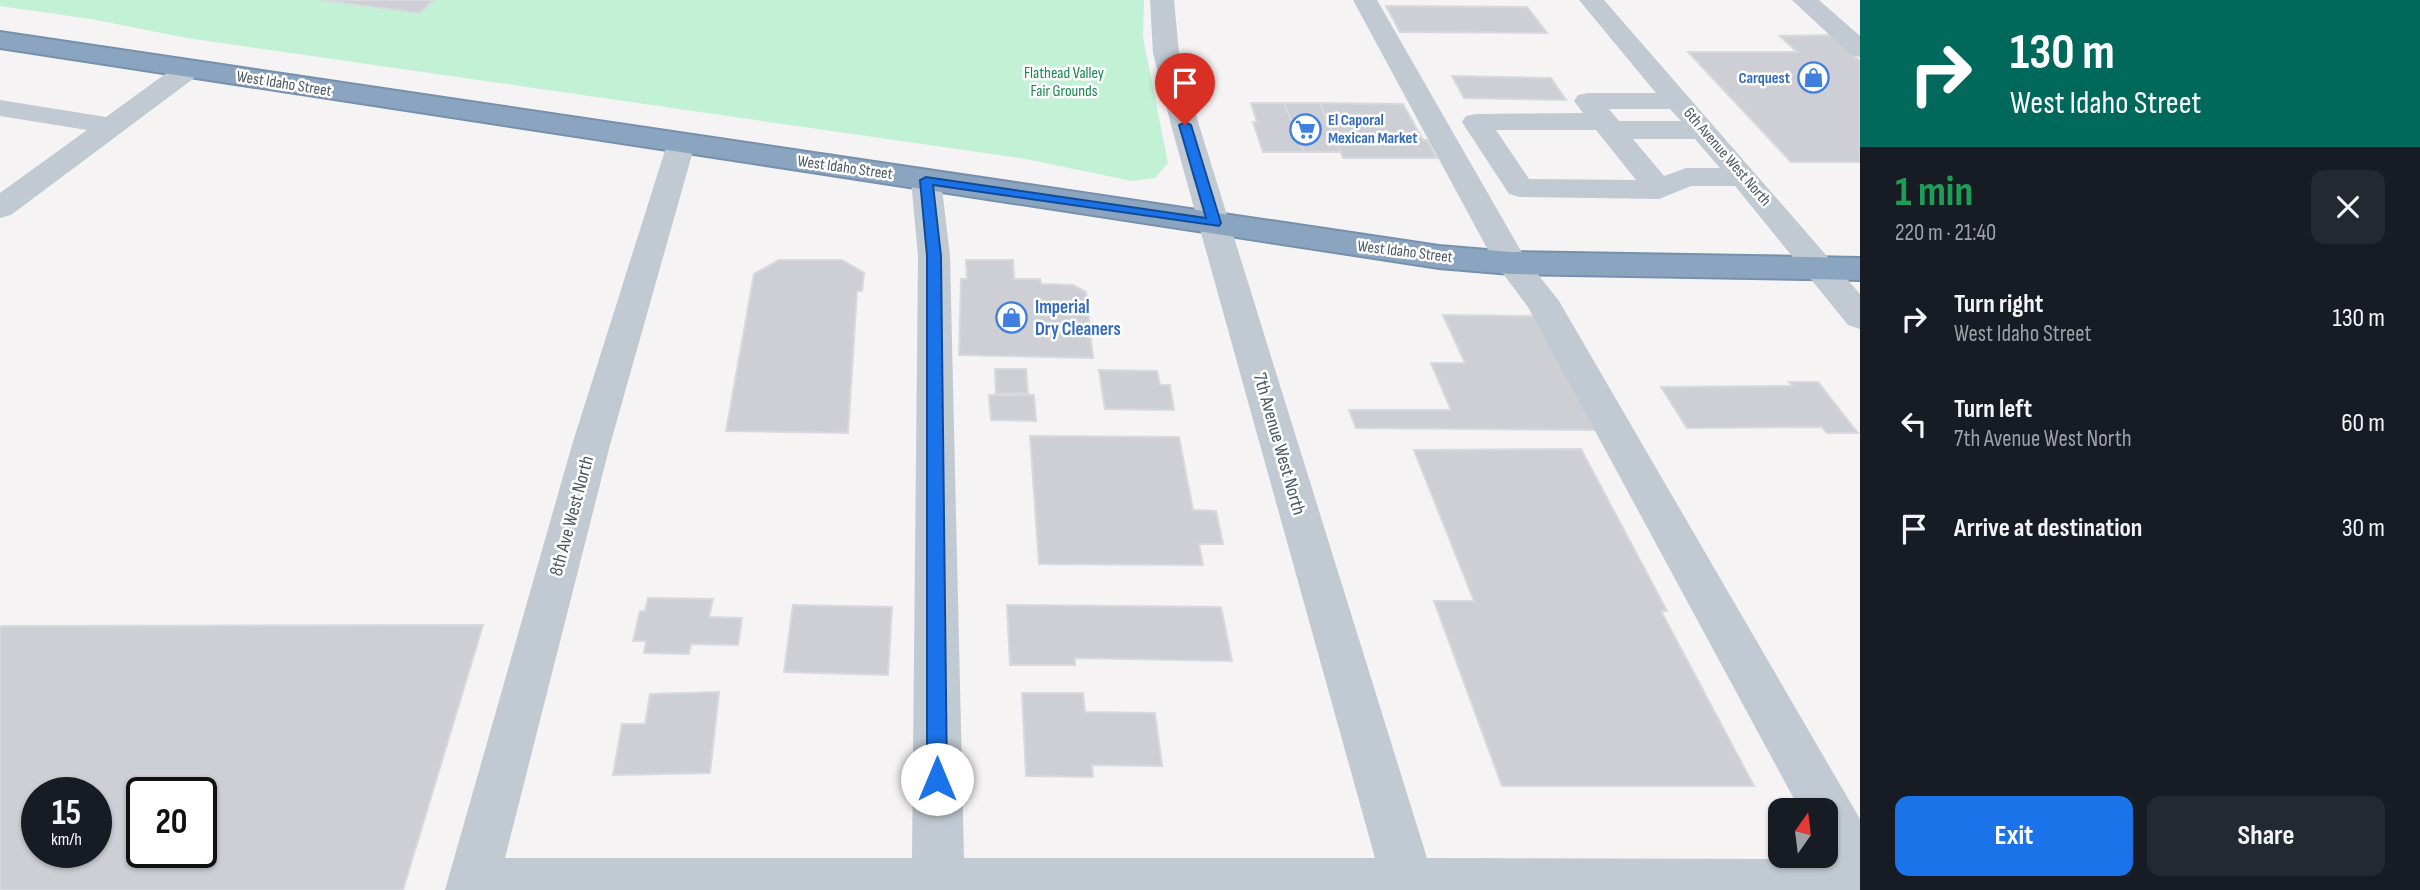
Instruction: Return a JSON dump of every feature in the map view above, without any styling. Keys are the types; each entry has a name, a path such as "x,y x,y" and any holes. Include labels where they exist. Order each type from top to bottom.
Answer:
{"highway":[{"name":"West Idaho Street","path":"0,40 1439,257 1511,263 1860,269"}],"street":[{"name":"7th Avenue West North","path":"1162,0 1166,53 1214,223 1428,886"},
{"path":"1365,0 1511,263 1542,301 1860,869"},
{"name":"6th Avenue West North","path":"1591,0 1744,177 1860,317"},
{"path":"1804,0 1860,49"},
{"path":"0,208 188,69"},
{"path":"1659,190 1588,101 1678,101"},
{"path":"0,108 112,125"},
{"path":"1703,130 1467,116 1520,188 1659,190 1686,177 1744,177"},
{"name":"8th Ave West North","path":"472,887 591,445 681,144"},
{"path":"926,180 934,256 937,887"},
{"path":"472,887 1860,885"}],"green space":[{"name":"Flathead Valley Fair Grounds","path":"0,0 1144,0 1143,37 1168,163 1155,178 1132,181 1026,159 187,38 91,19 0,6"}],"building":[{"path":"322,0 434,0 419,13"},
{"path":"1386,6 1527,7 1547,33 1400,32"},
{"path":"1831,35 1860,61 1860,162 1791,162 1688,52 1797,52 1780,36"},
{"path":"1452,76 1551,78 1566,100 1464,98"},
{"path":"1251,103 1284,103 1304,152 1263,152 1253,122 1257,122"},
{"path":"1284,103 1320,103 1341,152 1304,152"},
{"path":"1320,103 1403,104 1423,140 1427,140 1437,158 1343,158"},
{"path":"779,260 842,260 864,273 862,291 857,291 848,433 726,431 754,274"},
{"path":"966,260 1013,260 1014,279 1040,279 1041,284 1073,285 1086,292 1093,358 959,355 961,279 967,279"},
{"path":"1443,315 1536,316 1599,430 1356,428 1349,410 1451,410 1431,363 1465,363"},
{"path":"995,369 1026,369 1028,393 996,394"},
{"path":"1099,370 1157,371 1160,385 1170,385 1174,410 1105,409"},
{"path":"1789,382 1818,382 1858,433 1827,433 1822,427 1687,428 1661,387 1792,386"},
{"path":"989,395 1034,395 1036,421 991,420"},
{"path":"1030,436 1179,437 1193,510 1216,511 1223,544 1199,544 1203,565 1039,564"},
{"path":"1581,449 1667,611 1661,611 1754,786 1502,786 1434,601 1474,601 1414,450"},
{"path":"648,598 713,599 709,617 742,618 738,645 691,644 689,654 644,653 646,641 633,641 640,611 645,611"},
{"path":"793,605 892,607 888,675 784,672"},
{"path":"1007,605 1221,607 1232,661 1075,658 1075,665 1010,665"},
{"path":"483,625 403,890 0,890 0,626"},
{"path":"719,692 710,773 613,775 622,724 645,724 650,694"},
{"path":"1022,693 1083,693 1085,712 1155,713 1162,766 1092,765 1093,777 1026,776"}],"place":[{"name":"Carquest","path":"1813,78"},
{"name":"El Caporal Mexican Market","path":"1305,129"},
{"name":"Imperial Dry Cleaners","path":"1012,318"}],"route":[{"path":"937,779 934,256 933,226 926,180 1214,223 1185,125"}]}
